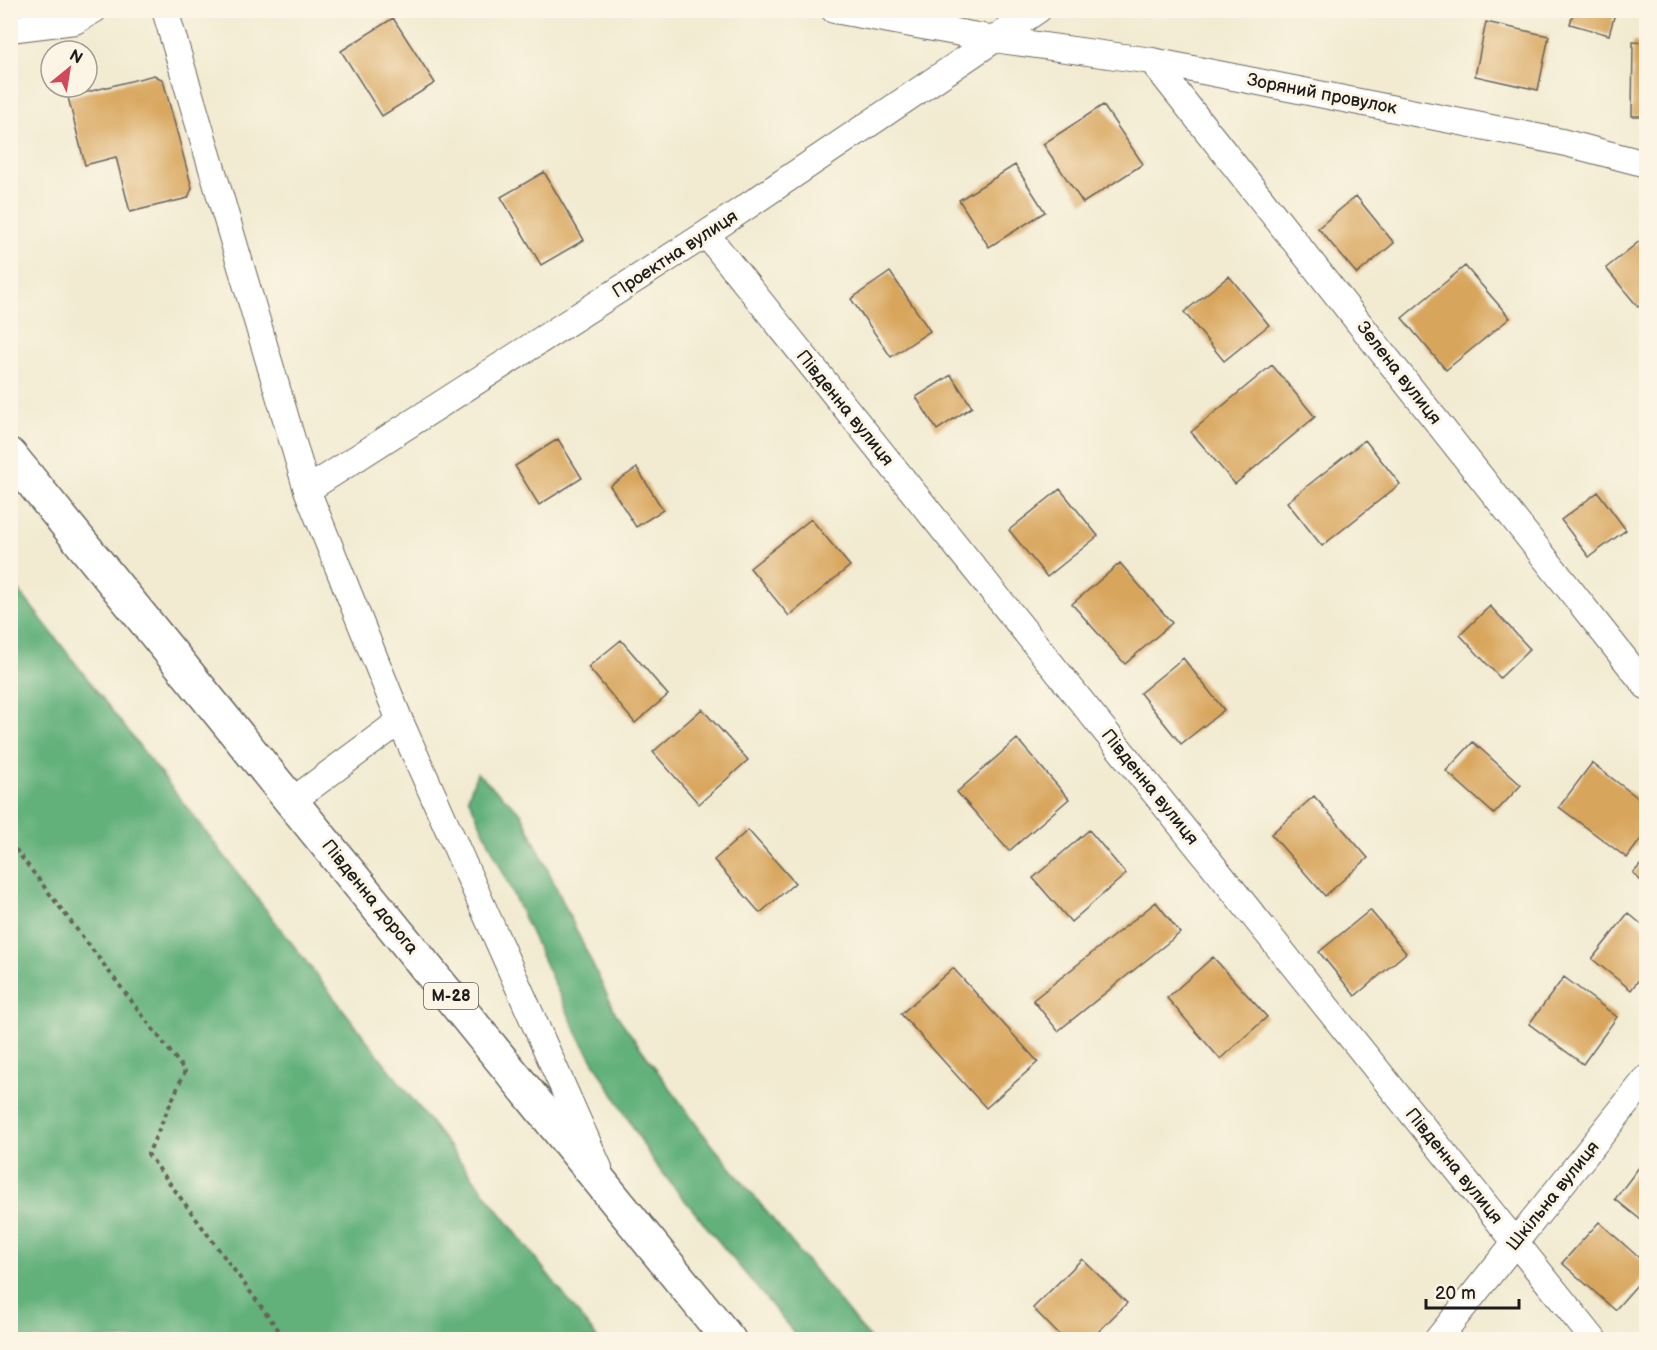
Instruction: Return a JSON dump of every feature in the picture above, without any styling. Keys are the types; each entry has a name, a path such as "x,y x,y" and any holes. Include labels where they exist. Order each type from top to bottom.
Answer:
{"highway":[{"name":"Південна дорога","path":"10,455 729,1340"}],"street":[{"path":"10,29 75,21 94,10"},
{"path":"165,10 307,490 400,721 610,1192"},
{"name":"Зоряний провулок","path":"834,10 994,39 1152,61 1562,142 1647,164"},
{"name":"Проектна вулиця","path":"307,490 706,234 1038,10"},
{"name":"Зелена вулиця","path":"1152,61 1647,686"},
{"name":"Південна вулиця","path":"706,234 1594,1340"},
{"path":"292,801 400,721"},
{"name":"Шкільна вулиця","path":"1437,1340 1647,1079"}],"path":[{"path":"10,842 185,1071 148,1154 286,1340"}],"green space":[{"path":"11,580 598,1339 11,1339"},
{"path":"477,773 521,813 616,1014 701,1131 870,1339 799,1339 655,1164 579,1037 468,797"}],"building":[{"path":"1574,10 1616,10 1609,35 1570,24"},
{"path":"393,18 435,83 382,116 341,51"},
{"path":"1486,22 1549,36 1538,90 1475,76"},
{"path":"1633,42 1646,43 1646,116 1632,116"},
{"path":"154,75 163,80 192,188 188,198 130,212 116,157 85,165 68,99 99,99 99,89"},
{"path":"1103,105 1143,164 1083,203 1043,144"},
{"path":"1015,165 1045,212 989,247 959,200"},
{"path":"544,172 584,240 541,265 501,197"},
{"path":"1356,196 1394,243 1357,274 1318,228"},
{"path":"1641,240 1646,246 1646,300 1638,307 1606,268"},
{"path":"1465,266 1510,318 1446,370 1402,318"},
{"path":"890,272 930,331 891,357 851,299"},
{"path":"1229,276 1269,325 1224,361 1184,312"},
{"path":"1272,365 1315,417 1235,484 1191,432"},
{"path":"951,375 972,407 937,430 916,397"},
{"path":"558,439 582,478 539,505 515,466"},
{"path":"1365,440 1400,484 1322,546 1287,502"},
{"path":"637,468 663,510 636,527 610,486"},
{"path":"1060,489 1098,536 1047,577 1009,530"},
{"path":"1598,492 1626,530 1589,557 1561,520"},
{"path":"811,519 850,566 789,616 750,568"},
{"path":"1120,563 1172,623 1125,664 1072,604"},
{"path":"1490,606 1530,649 1500,678 1460,635"},
{"path":"621,640 668,695 635,723 588,667"},
{"path":"1183,658 1224,710 1181,744 1140,693"},
{"path":"702,709 748,760 699,804 653,752"},
{"path":"1017,739 1069,799 1009,851 957,792"},
{"path":"1473,742 1521,785 1494,814 1446,771"},
{"path":"1592,763 1646,804 1646,832 1627,858 1559,807"},
{"path":"1314,796 1368,858 1325,896 1271,834"},
{"path":"748,830 795,883 760,913 714,860"},
{"path":"1089,830 1126,874 1071,922 1033,878"},
{"path":"1646,859 1646,886 1633,873"},
{"path":"1156,902 1180,933 1058,1031 1033,1000"},
{"path":"1370,910 1406,953 1355,996 1319,952"},
{"path":"1628,913 1646,928 1646,970 1631,990 1592,959"},
{"path":"1213,957 1267,1017 1220,1059 1167,998"},
{"path":"953,968 1038,1062 986,1108 901,1014"},
{"path":"1564,977 1617,1017 1583,1064 1529,1024"},
{"path":"1646,1158 1646,1224 1615,1199"},
{"path":"1599,1222 1646,1264 1646,1275 1615,1310 1562,1263"},
{"path":"1082,1259 1127,1303 1090,1340 1064,1340 1033,1308"}]}
